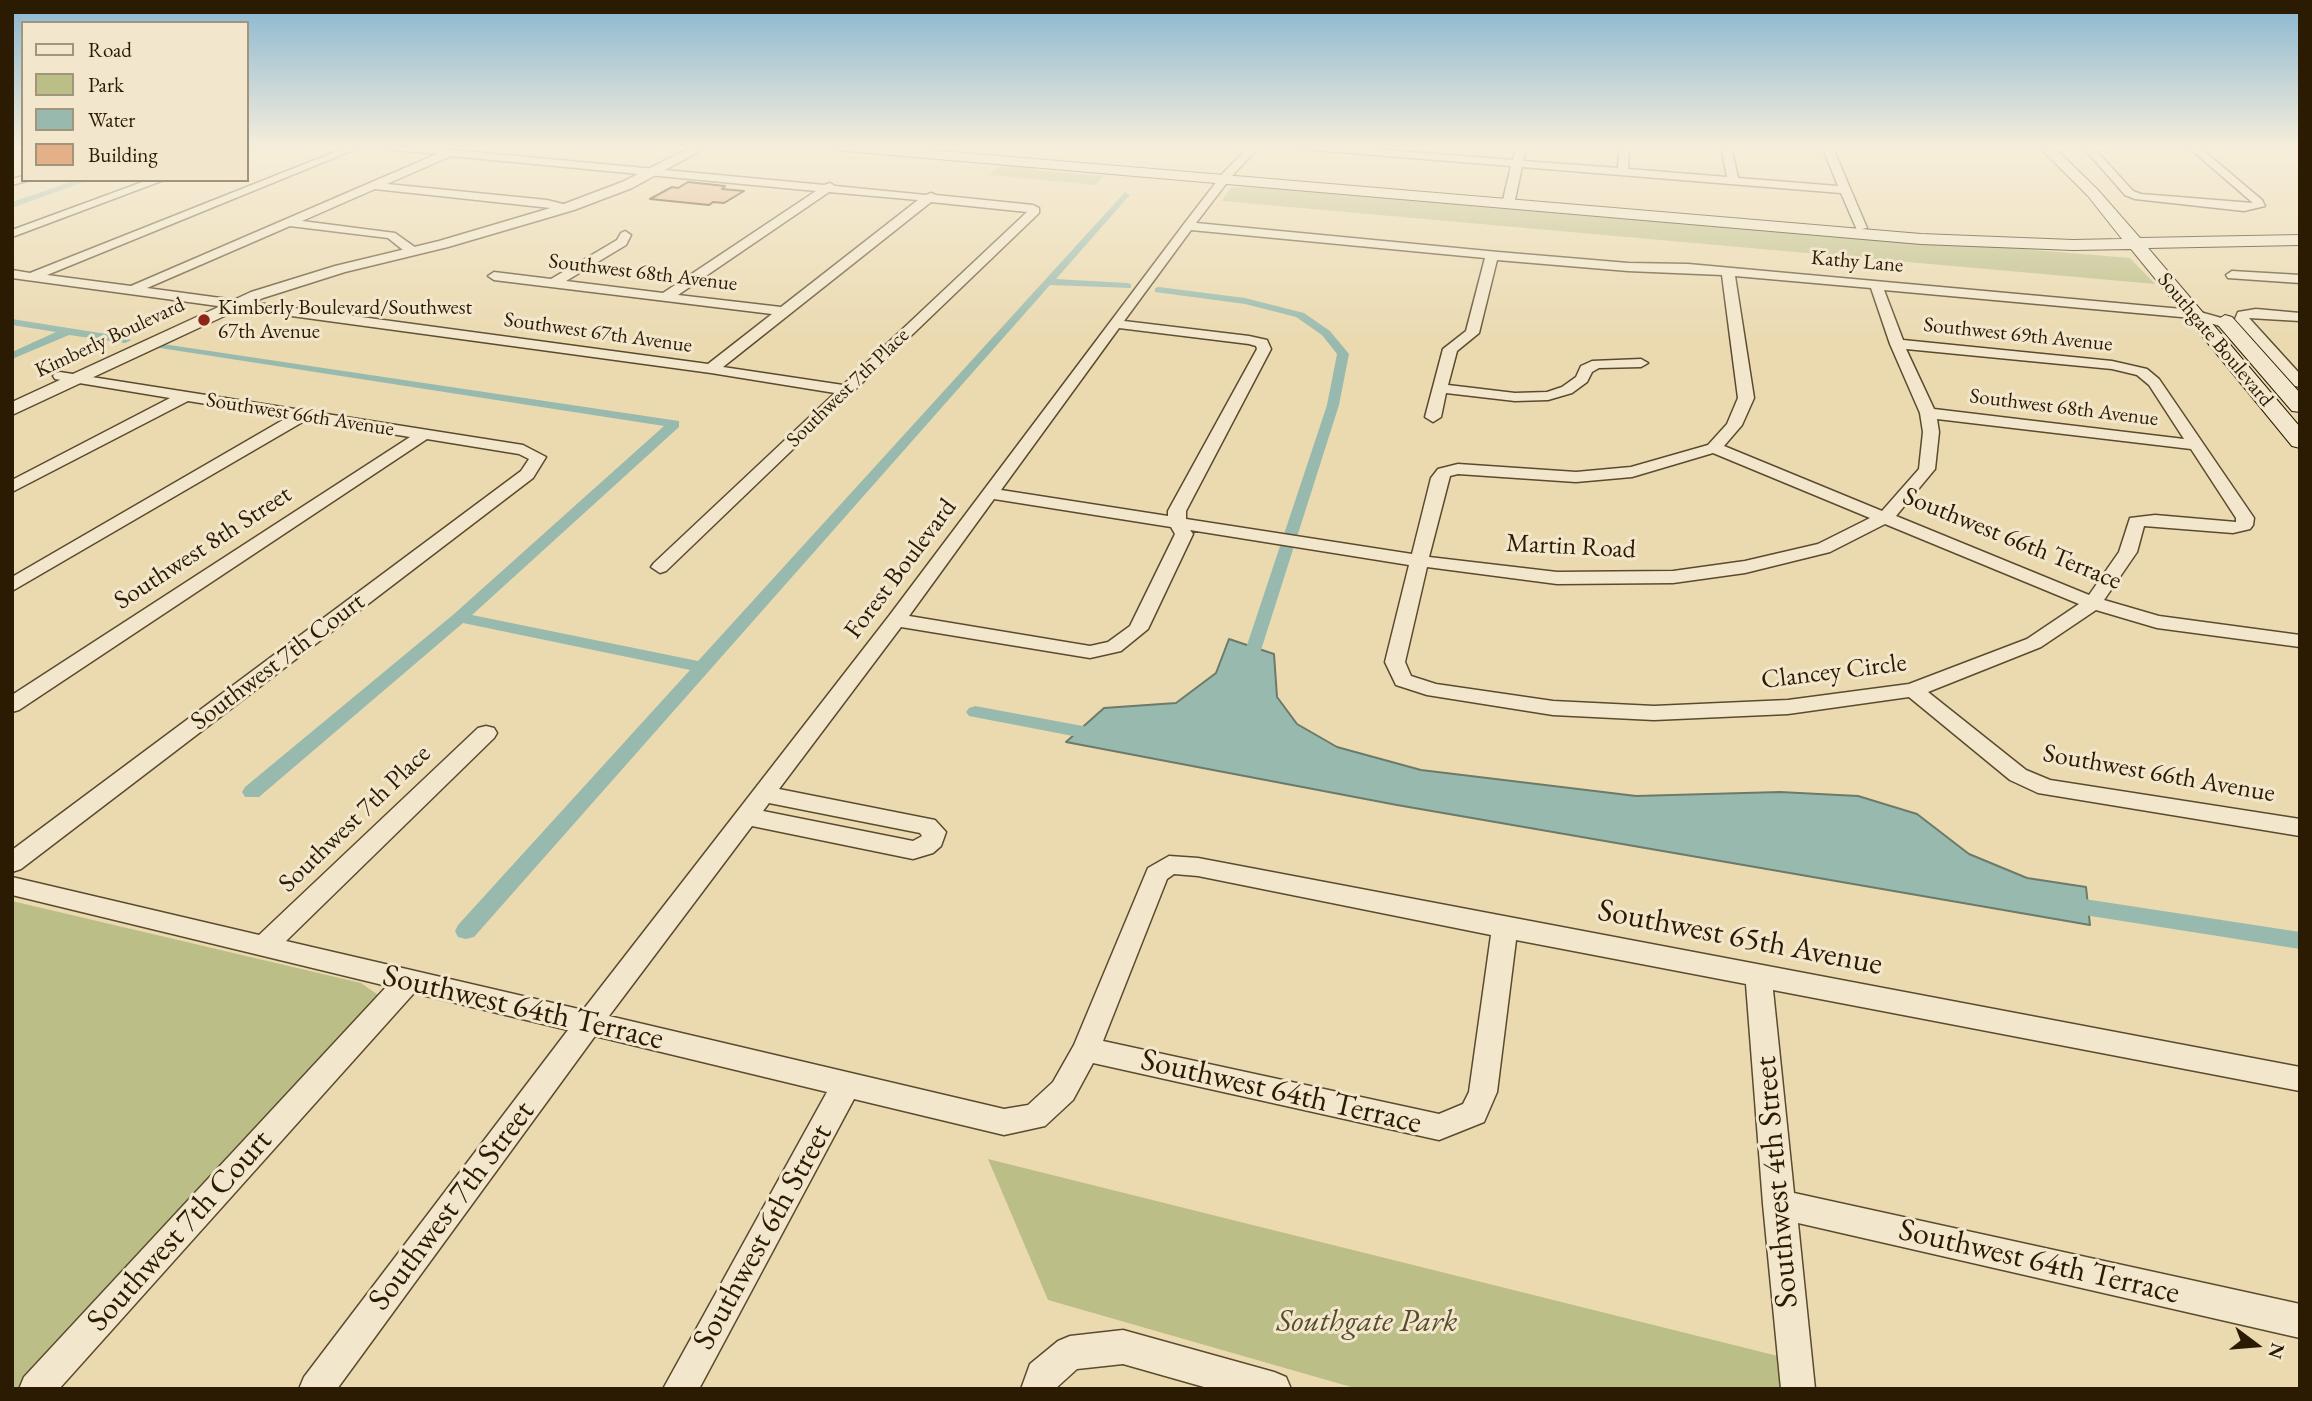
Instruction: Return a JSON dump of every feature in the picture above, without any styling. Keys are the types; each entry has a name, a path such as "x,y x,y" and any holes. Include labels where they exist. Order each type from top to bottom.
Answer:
{"main road":[{"path":"1629,211 1979,242 2300,240"},
{"path":"1651,211 1941,234 2144,242 2300,234"},
{"name":"Southgate Boulevard","path":"2113,211 2300,406"},
{"path":"1921,239 1935,238 1941,234"},
{"name":"Southgate Boulevard","path":"2144,242 2189,279"},
{"name":"Southgate Boulevard","path":"2210,312 2300,441"}],"street":[{"path":"12,234 74,211"},
{"path":"31,276 194,211"},
{"path":"133,290 317,211"},
{"name":"Kimberly Boulevard","path":"12,409 69,377 286,278 410,249 544,211"},
{"path":"666,297 793,211"},
{"path":"711,369 913,211"},
{"name":"Southwest 7th Place","path":"660,567 1033,211"},
{"name":"Forest Boulevard","path":"588,1024 896,620 1199,211"},
{"path":"1855,211 1861,228"},
{"path":"290,223 391,235 410,249"},
{"name":"Kathy Lane","path":"1188,226 1629,268 1728,272 2210,312"},
{"path":"554,283 622,242 625,234"},
{"path":"1433,416 1450,349 1472,332 1492,256"},
{"path":"1420,561 1439,478 1444,472 1458,469 1576,477 1632,472 1714,448 1734,425 1746,398 1728,272"},
{"name":"Southwest 67th Avenue","path":"12,274 711,369 844,390"},
{"path":"2232,275 2300,279"},
{"name":"Southwest 68th Avenue","path":"494,276 786,312"},
{"name":"Martin Road","path":"990,493 1420,561 1557,578 1673,578 1745,567 1824,548 1887,516 1927,469 1931,432 1928,414 1897,344 1876,285"},
{"path":"2300,317 2256,313 2243,315 2242,319 2300,383"},
{"path":"896,620 1090,652 1114,647 1138,629 1184,534 1177,522 1177,511 1264,349 1262,343 1116,324"},
{"name":"Southwest 69th Avenue","path":"1897,344 2112,365 2135,370 2154,382 2195,445"},
{"path":"1440,388 1516,397 1548,396 1567,390 1582,379 1586,369 1597,364 1641,363"},
{"name":"Kimberly Boulevard","path":"12,398 69,377"},
{"name":"Southwest 66th Avenue","path":"69,377 523,450 538,457"},
{"path":"12,487 186,396"},
{"name":"Southwest 68th Avenue","path":"1928,414 2195,445"},
{"path":"12,585 303,415"},
{"name":"Southwest 8th Street","path":"12,705 422,435"},
{"name":"Clancey Circle","path":"1420,561 1395,662 1404,680 1434,690 1553,708 1654,713 1788,707 1913,690 2034,643 2093,603 2128,552 2136,523 2155,520 2233,528 2245,525 2245,518 2195,445"},
{"name":"Southwest 66th Terrace","path":"1714,448 1887,516 2093,603 2157,622 2300,641"},
{"name":"Southwest 7th Court","path":"12,863 527,474 538,457"},
{"name":"Southwest 66th Avenue","path":"1913,690 2018,775 2046,787 2300,828"},
{"name":"Southwest 7th Place","path":"263,947 486,733"},
{"path":"746,816 913,850 925,848 933,840 934,832 927,826 762,794"},
{"name":"Southwest 65th Avenue","path":"1086,1049 1157,874 1169,865 1198,867 2300,1079"},
{"name":"Southwest 64th Terrace","path":"12,886 1003,1122 1035,1118 1063,1091 1086,1049 1439,1127 1475,1113 1483,1092 1505,928"},
{"name":"Southwest 4th Street","path":"1758,975 1778,1204 1798,1389"},
{"name":"Southwest 7th Court","path":"36,1389 409,980"},
{"name":"Southwest 7th Street","path":"316,1389 588,1024"},
{"name":"Southwest 6th Street","path":"680,1389 846,1086"},
{"name":"Southwest 64th Terrace","path":"1778,1204 2300,1321"},
{"path":"1038,1389 1042,1376 1070,1353 1123,1347 1274,1389"}],"green space":[{"path":"1339,211 1589,213 2130,258 2155,284"},
{"path":"12,901 361,983 381,997 20,1389 12,1389"},
{"name":"Southgate Park","path":"988,1159 1778,1356 1780,1389 1358,1389 1048,1300"}],"water":[{"path":"1229,639 1274,654 1277,697 1297,724 1337,747 1421,770 1636,796 1780,792 1858,796 1917,814 1969,854 2027,878 2086,887 2090,925 1397,805 1066,742 1104,708 1176,703 1216,673"}],"waterway":[{"path":"702,667 1110,211"},
{"path":"1050,282 1127,286"},
{"path":"1159,290 1245,301 1300,315 1326,333 1343,354 1333,405 1247,669"},
{"path":"12,322 125,340"},
{"path":"12,356 68,331"},
{"path":"160,345 674,424 460,617"},
{"path":"252,792 460,617"},
{"path":"460,617 702,667"},
{"path":"466,931 702,667"},
{"path":"975,712 1099,735"},
{"path":"2065,904 2300,941"}],"place":[{"name":"Kimberly Boulevard/Southwest 67th Avenue","path":"204,320"}]}
